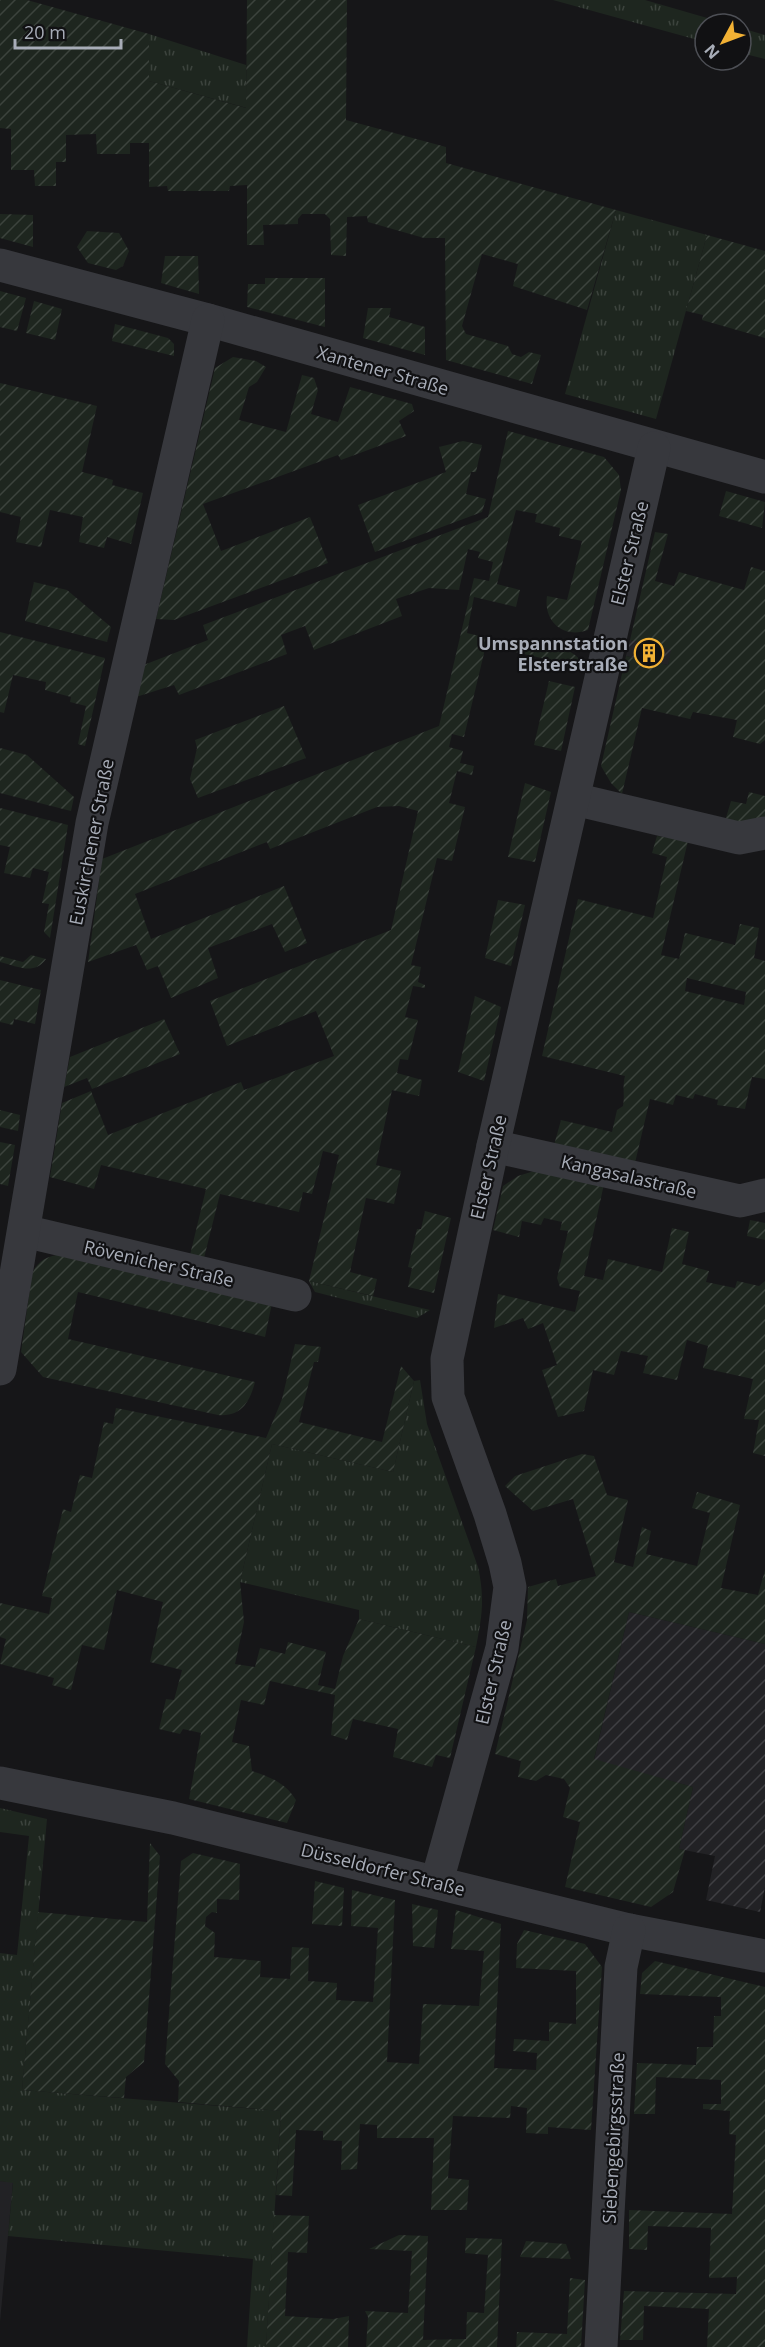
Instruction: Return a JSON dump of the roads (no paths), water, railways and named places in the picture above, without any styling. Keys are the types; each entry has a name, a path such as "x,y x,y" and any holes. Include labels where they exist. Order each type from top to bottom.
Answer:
{"street":[{"name":"Xantener Straße","path":"0,265 208,320 654,448 765,477"},
{"name":"Euskirchener Straße","path":"0,1369 92,823 208,320"},
{"name":"Elster Straße","path":"437,1881 502,1648 510,1587 506,1563 448,1397 446,1377 450,1342 614,613 654,448"},
{"path":"574,799 739,838 765,833"},
{"name":"Kangasalastraße","path":"493,1146 740,1202 765,1195"},
{"name":"Rövenicher Straße","path":"24,1231 295,1295"},
{"name":"Düsseldorfer Straße","path":"0,1783 173,1818 629,1930 765,1956"},
{"name":"Siebengebirgsstraße","path":"601,2347 621,1967 629,1930"}],"place":[{"name":"Umspannstation Elsterstraße","path":"649,653"}]}
